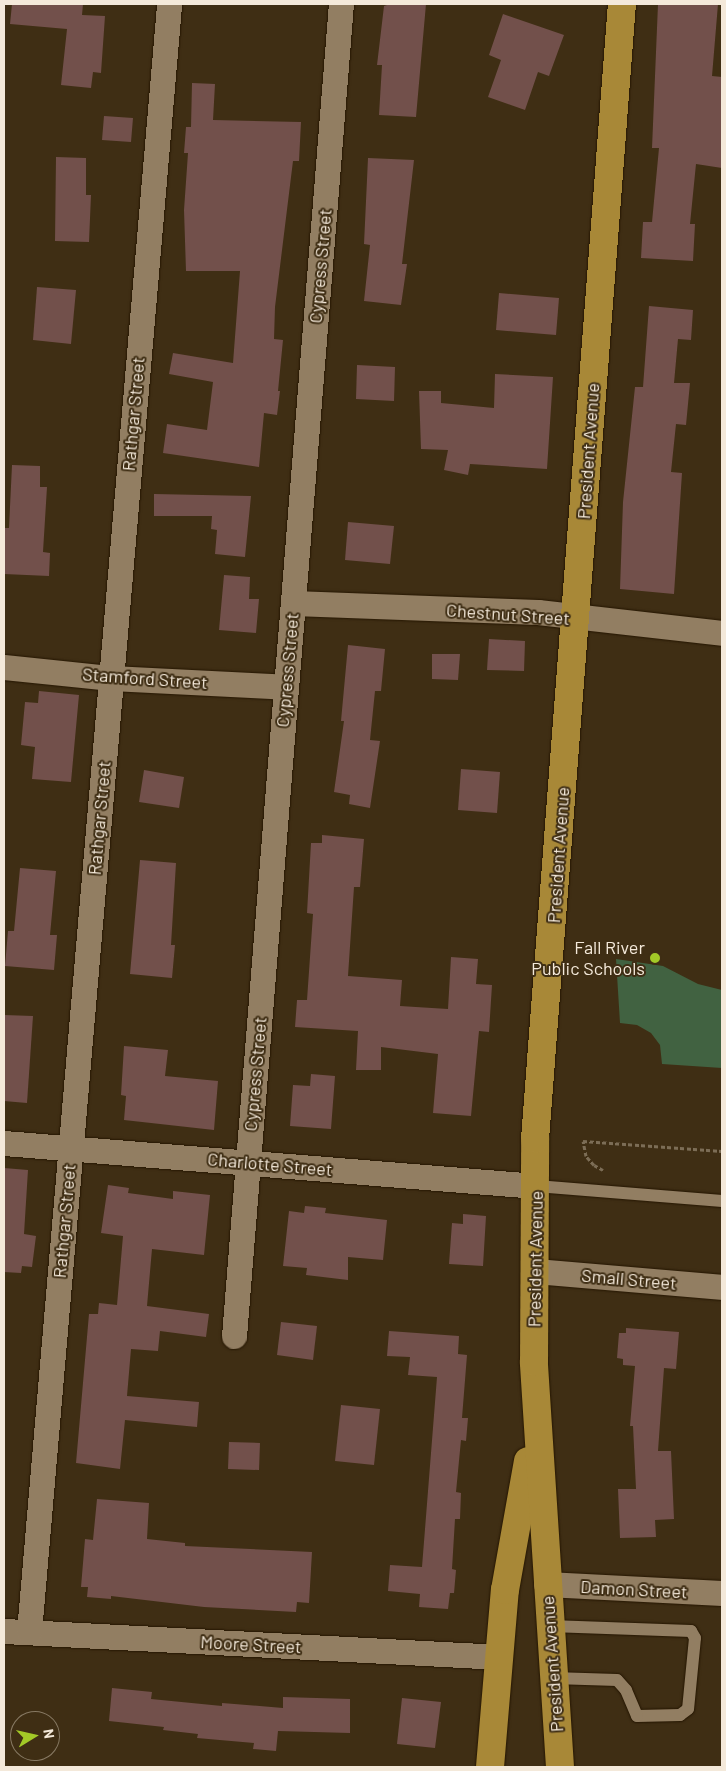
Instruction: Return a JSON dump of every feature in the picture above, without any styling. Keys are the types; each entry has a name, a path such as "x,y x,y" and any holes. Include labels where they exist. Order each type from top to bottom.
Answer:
{"main road":[{"name":"President Avenue","path":"560,1767 546,1584 536,1410 535,1139 622,4"},
{"path":"490,1767 505,1590 536,1410"}],"street":[{"name":"Rathgar Street","path":"29,1632 169,4"},
{"name":"Cypress Street","path":"234,1336 341,4"},
{"name":"Chestnut Street","path":"293,604 538,612 576,618 722,633"},
{"name":"Stamford Street","path":"4,667 111,678 286,686"},
{"name":"Charlotte Street","path":"4,1142 536,1186"},
{"name":"Small Street","path":"536,1271 722,1287"},
{"name":"Damon Street","path":"546,1584 722,1593"},
{"name":"Moore Street","path":"4,1631 499,1657"}],"lane":[{"path":"536,1186 722,1201"},
{"path":"550,1626 691,1631 695,1638 688,1709 680,1715 637,1716 626,1690 617,1680 553,1678"}],"path":[{"path":"604,1170 594,1165 586,1156 583,1141 722,1151"}],"green space":[{"path":"616,959 663,966 698,984 722,990 722,1068 662,1064 660,1045 651,1033 637,1025 620,1023"}],"building":[{"path":"12,4 83,4 82,15 105,16 101,73 93,72 91,88 61,85 67,29 10,24"},
{"path":"390,4 426,4 416,117 379,115 382,65 377,65 384,6"},
{"path":"658,4 718,4 712,76 722,77 722,168 696,164 690,224 695,224 693,261 641,258 643,222 652,222 659,148 652,148"},
{"path":"503,14 564,35 549,76 538,72 525,110 488,97 501,60 489,55"},
{"path":"192,83 215,84 213,120 301,122 299,161 293,161 275,307 274,339 283,340 278,391 280,391 277,415 264,413 259,467 163,453 167,424 207,430 213,382 169,374 173,353 233,363 240,271 186,271 184,210 188,153 184,153 186,127 191,127"},
{"path":"104,116 133,118 131,142 102,140"},
{"path":"56,157 86,158 86,195 91,195 89,242 55,241"},
{"path":"368,158 414,160 402,264 407,264 401,305 364,301 370,245 364,244"},
{"path":"37,287 76,290 71,344 33,340"},
{"path":"499,293 559,298 556,335 496,330"},
{"path":"649,306 693,310 691,340 678,339 674,383 690,383 686,425 676,424 671,472 682,473 674,594 620,589 623,502 635,387 643,387"},
{"path":"357,365 395,367 394,401 356,399"},
{"path":"495,374 553,377 547,469 470,464 468,475 444,470 448,450 421,449 419,391 441,391 441,403 494,408"},
{"path":"12,465 40,466 40,487 47,487 43,552 50,553 49,576 4,574 4,528 9,528"},
{"path":"154,494 251,496 245,557 215,554 217,530 211,529 212,516 154,516"},
{"path":"348,522 394,526 390,564 345,560"},
{"path":"224,575 250,577 249,599 259,599 256,633 219,630"},
{"path":"489,639 525,641 524,671 487,670"},
{"path":"348,645 385,649 381,691 375,691 370,740 380,741 370,808 349,804 350,795 334,792 344,721 341,721"},
{"path":"432,654 460,654 458,680 432,679"},
{"path":"39,691 79,695 71,782 32,779 35,747 21,745 25,702 38,703"},
{"path":"461,769 500,772 497,813 458,810"},
{"path":"144,770 184,777 179,808 139,802"},
{"path":"322,835 364,839 360,887 354,887 348,976 402,980 400,1006 448,1009 451,957 478,959 476,984 492,985 489,1032 479,1031 471,1116 433,1113 438,1054 381,1047 381,1070 356,1070 358,1031 295,1027 297,1000 307,1000 313,914 307,913 311,843 322,843"},
{"path":"140,860 176,863 171,945 175,945 172,978 130,974"},
{"path":"20,868 56,871 50,935 57,935 54,970 5,966 8,931 14,931"},
{"path":"4,1015 33,1016 27,1103 4,1101"},
{"path":"124,1046 168,1050 165,1076 218,1081 214,1130 124,1120 126,1096 121,1095"},
{"path":"311,1074 335,1076 331,1129 290,1126 293,1085 310,1086"},
{"path":"4,1168 28,1170 24,1234 36,1236 32,1267 22,1266 21,1273 4,1272"},
{"path":"108,1185 129,1188 128,1193 173,1199 173,1191 210,1195 204,1255 152,1249 147,1306 209,1314 206,1337 160,1331 158,1351 131,1349 127,1396 199,1402 197,1427 125,1420 120,1469 76,1463 89,1314 98,1314 99,1303 117,1305 123,1236 101,1233"},
{"path":"305,1206 326,1208 325,1213 387,1220 383,1260 348,1257 348,1280 306,1275 307,1268 283,1266 289,1211 304,1213"},
{"path":"463,1214 486,1216 483,1266 449,1264 452,1223 463,1224"},
{"path":"281,1322 317,1326 313,1360 277,1355"},
{"path":"626,1328 679,1332 676,1369 664,1368 658,1451 671,1451 674,1519 655,1520 656,1537 620,1538 618,1489 636,1489 633,1426 630,1426 635,1366 623,1365 623,1359 617,1358 619,1333 626,1333"},
{"path":"389,1331 459,1336 458,1354 467,1355 462,1418 468,1418 466,1441 461,1440 456,1492 461,1493 460,1519 455,1519 452,1569 456,1570 454,1593 450,1593 448,1609 419,1607 420,1594 388,1591 390,1565 422,1567 437,1377 408,1375 410,1357 387,1356"},
{"path":"341,1405 380,1409 374,1465 335,1461"},
{"path":"229,1442 260,1443 259,1470 228,1469"},
{"path":"97,1499 149,1503 147,1539 185,1543 185,1546 312,1552 309,1603 297,1602 296,1612 204,1607 111,1596 111,1599 87,1597 88,1587 81,1587 85,1539 93,1540"},
{"path":"112,1688 152,1692 151,1699 222,1706 222,1703 283,1708 283,1697 350,1699 350,1733 278,1731 276,1751 253,1749 254,1743 197,1738 198,1734 163,1730 164,1727 109,1721"},
{"path":"402,1698 441,1702 435,1748 397,1744"}],"place":[{"name":"Fall River Public Schools","path":"655,958"}]}
